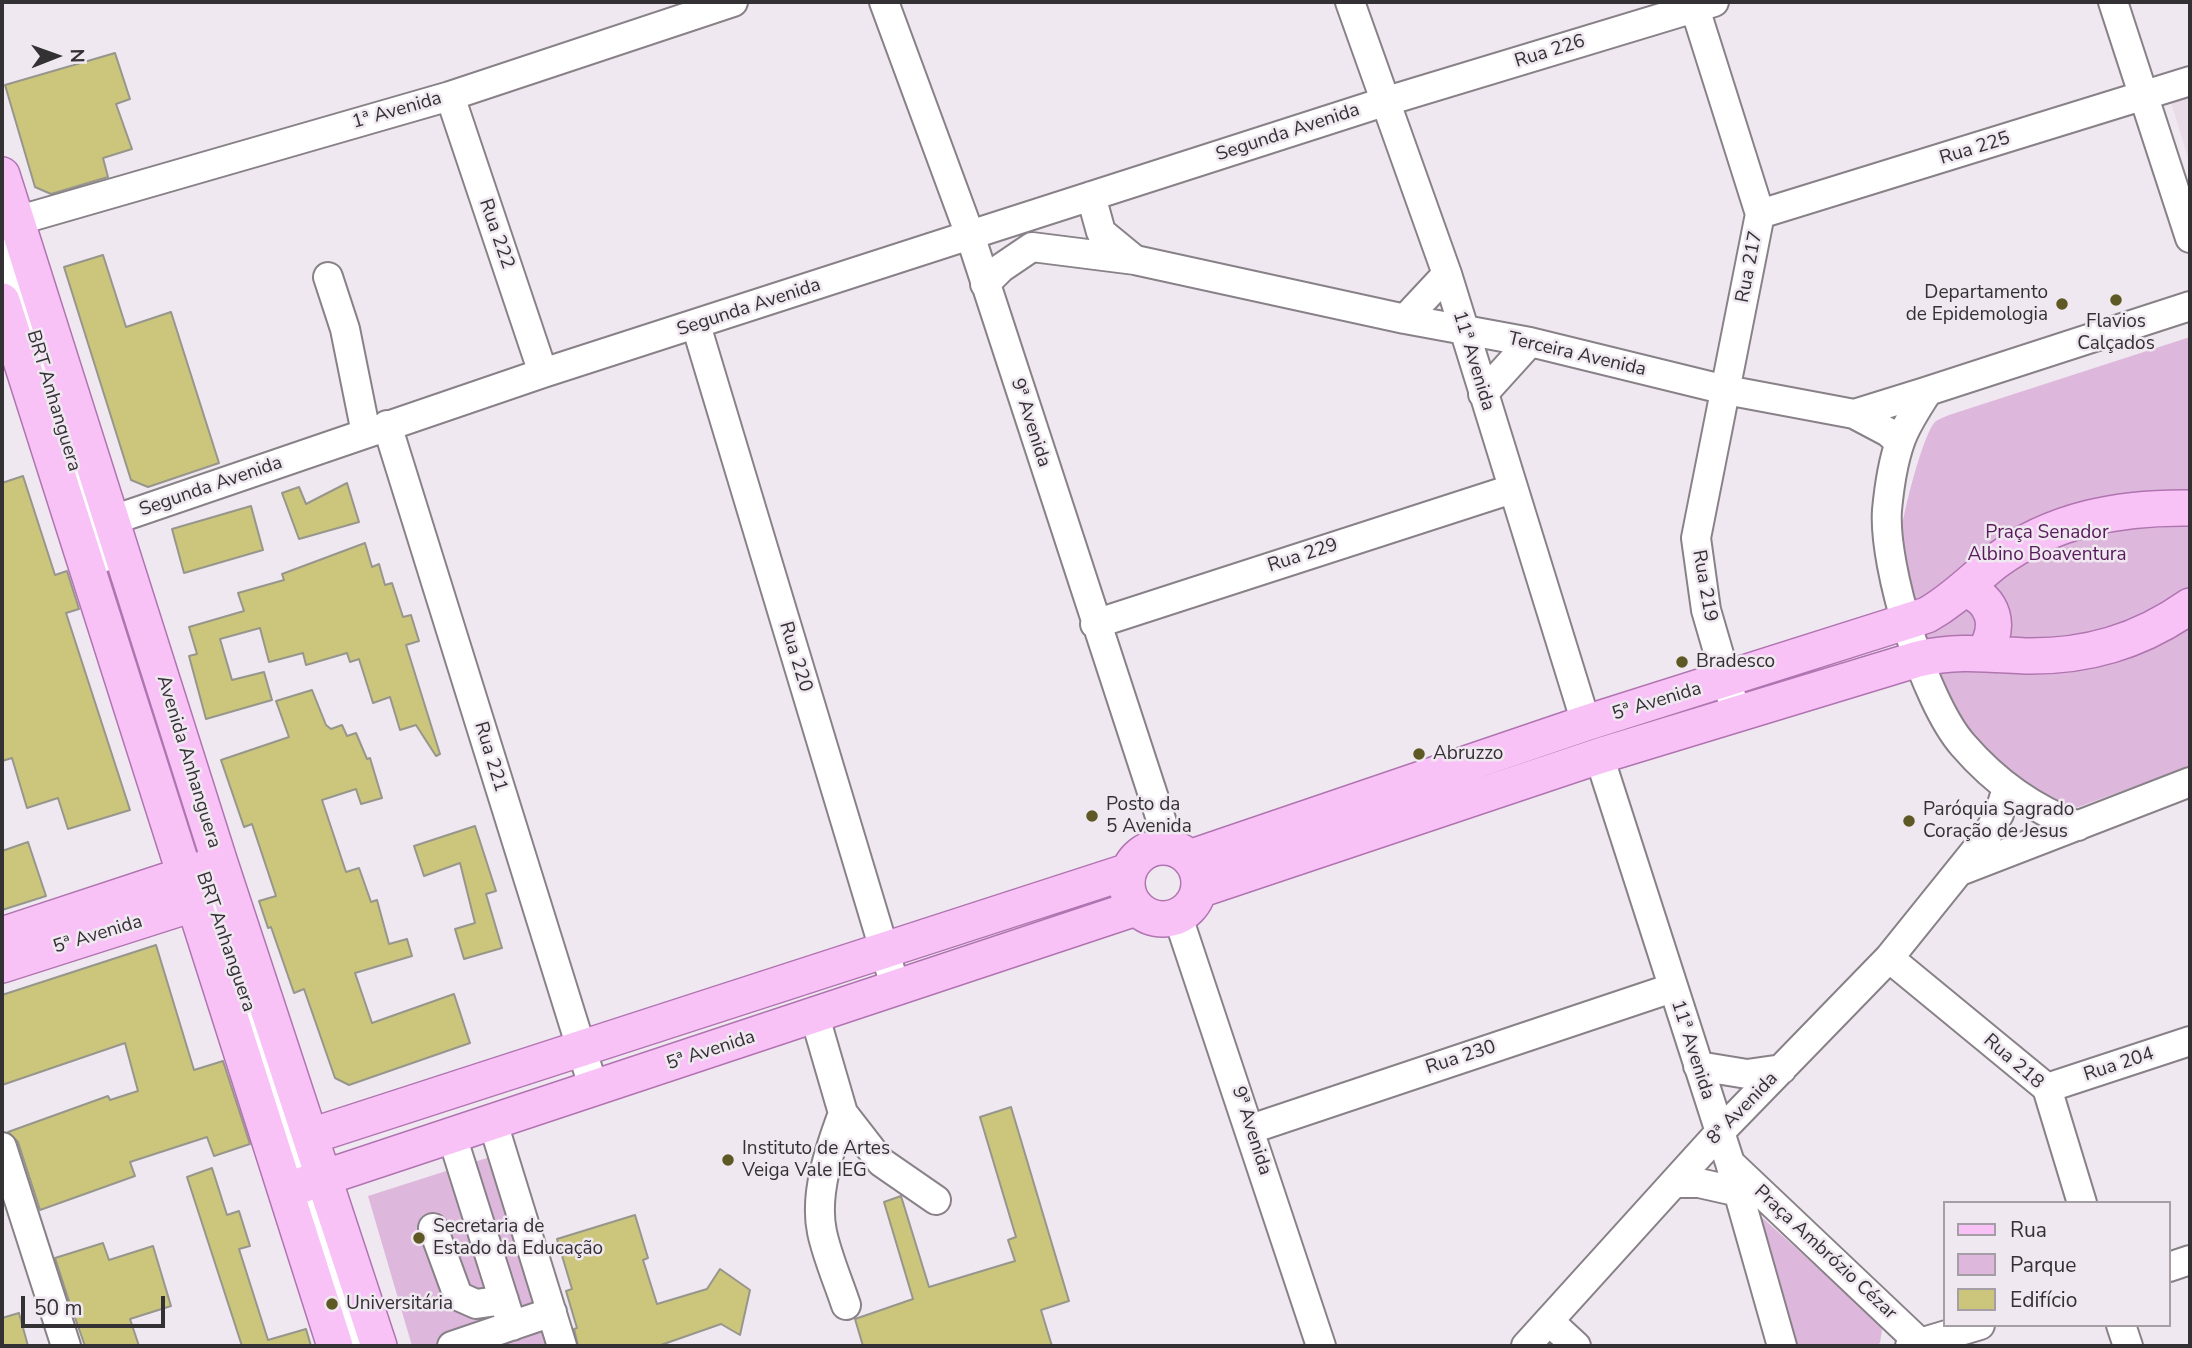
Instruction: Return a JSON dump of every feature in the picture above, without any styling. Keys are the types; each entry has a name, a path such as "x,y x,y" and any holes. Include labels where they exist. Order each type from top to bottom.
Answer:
{"main road":[{"name":"Avenida Anhanguera","path":"2,176 9,241 113,520 200,878 311,1136 305,1184 335,1346"},
{"name":"Avenida Anhanguera","path":"2,300 305,1184 379,1346"},
{"name":"5ª Avenida","path":"1186,865 1586,723 1907,622 1949,603 1993,563 2021,544 2053,529 2109,513 2190,508"},
{"path":"1966,589 1987,603 1993,614 1992,640 1985,651"},
{"name":"5ª Avenida","path":"1186,865 1599,756 1919,659 1962,651 2056,656 2090,652 2153,630 2190,606"},
{"path":"1149,850 1186,865 1188,910 1178,917 1156,919 1136,908 1128,891 1129,871 1140,855 1149,850"},
{"path":"311,1136 1129,871"},
{"name":"5ª Avenida","path":"2,936 200,878"},
{"name":"5ª Avenida","path":"2,965 200,878"},
{"name":"5ª Avenida","path":"305,1184 815,1017 1136,908"}],"street":[{"name":"1ª Avenida","path":"9,241 57,211 450,96 701,7 733,2"},
{"name":"9ª Avenida","path":"884,2 970,234 1095,624 1186,865"},
{"name":"11ª Avenida","path":"1350,2 1447,274 1586,723"},
{"path":"2113,2 2190,238"},
{"name":"Rua 226","path":"1387,101 1701,4"},
{"name":"Rua 217","path":"1696,538 1760,214 1701,4"},
{"name":"Rua 225","path":"1760,214 2190,82"},
{"name":"Rua 222","path":"450,96 543,373"},
{"name":"Segunda Avenida","path":"113,520 543,373 1387,101"},
{"name":"Terceira Avenida","path":"1091,196 1101,232 1135,260"},
{"path":"1059,207 1075,251"},
{"name":"BRT Anhanguera","path":"9,241 200,878"},
{"name":"Terceira Avenida","path":"985,285 1001,268 1032,247 1135,260 1405,319 1530,342 1726,390 1854,414 1888,432 1899,442"},
{"path":"1405,319 1447,274"},
{"name":"Rua 221","path":"328,277 594,1089"},
{"name":"Terceira Avenida","path":"1854,414 2190,306"},
{"name":"Rua 220","path":"696,325 895,989"},
{"path":"1483,394 1530,342"},
{"path":"1928,391 1899,442 1887,511 1891,558 1919,659 1961,743 2007,788 2033,806 2078,826"},
{"name":"Rua 229","path":"1095,624 1512,488"},
{"name":"Rua 219","path":"1696,538 1706,610 1737,716"},
{"name":"11ª Avenida","path":"1599,756 1739,1192 1782,1346"},
{"name":"8ª Avenida","path":"1960,871 2190,782"},
{"name":"8ª Avenida","path":"1526,1346 1718,1133 1889,958 1960,871 1999,814 2007,788"},
{"name":"9ª Avenida","path":"1178,917 1251,1129 1321,1346"},
{"name":"Rua 218","path":"1889,958 2047,1088 2081,1201"},
{"name":"Rua 230","path":"1251,1129 1672,988"},
{"path":"815,1017 843,1113 881,1162 936,1200"},
{"name":"Rua 204","path":"2047,1088 2190,1041"},
{"path":"1698,1066 1747,1074 1782,1069"},
{"path":"843,1113 832,1142 821,1212 822,1231 846,1305"},
{"path":"493,1123 562,1346"},
{"path":"453,1136 508,1313"},
{"path":"2,1148 66,1346"},
{"name":"Praça Ambrózio Cézar","path":"1730,1163 1915,1345"},
{"path":"1675,1183 1699,1183 1739,1192"},
{"path":"305,1184 360,1346"},
{"path":"433,1228 458,1296 508,1313 552,1312"},
{"path":"2171,1266 2190,1260"},
{"path":"452,1346 508,1313"},
{"path":"1549,1321 1576,1346"},
{"path":"1915,1345 1974,1327"},
{"path":"2121,1327 2127,1346"}],"shaded area":[{"path":"2190,89 2190,164 2169,96"}],"green space":[{"name":"Praça Senador Albino Boaventura","path":"2190,337 2190,766 2062,813 2023,789 1987,758 1967,736 1950,702 1928,643 1900,544 1903,519 1913,481 1924,443 1938,420"},
{"path":"493,1156 552,1346 412,1346 368,1196"},
{"path":"1745,1202 1879,1323 1882,1330 1880,1343 1875,1346 1791,1346"}],"building":[{"path":"115,53 130,99 116,104 132,149 103,158 108,177 51,194 35,187 5,85"},
{"path":"103,255 126,327 171,312 219,463 148,487 131,480 64,267"},
{"path":"23,476 55,575 67,571 79,609 66,613 130,810 68,829 58,798 27,808 12,758 2,761 2,483"},
{"path":"347,483 359,522 299,539 282,493 299,487 306,504"},
{"path":"251,506 263,550 184,573 172,529"},
{"path":"365,543 372,567 379,564 385,585 392,583 403,617 411,615 419,641 406,645 440,754 436,756 416,725 400,730 390,697 373,703 359,659 350,662 347,653 306,665 303,653 269,662 260,628 220,639 232,680 264,672 272,700 206,719 189,656 197,654 189,627 244,611 238,593 284,580 282,574"},
{"path":"312,690 326,725 331,729 342,725 347,736 356,733 367,759 370,758 382,798 361,804 356,789 322,800 346,872 359,868 371,902 377,900 389,944 407,939 412,956 355,973 372,1023 454,994 470,1043 349,1085 335,1078 304,989 294,993 271,927 268,928 259,901 276,896 252,824 244,827 221,760 289,737 276,701"},
{"path":"475,826 496,891 486,894 502,948 464,959 455,929 475,923 460,863 424,876 414,846"},
{"path":"28,842 46,896 2,910 2,851"},
{"path":"156,945 194,1070 223,1061 250,1144 214,1156 207,1137 130,1162 135,1176 40,1210 18,1142 8,1132 108,1096 110,1100 138,1091 125,1043 2,1085 2,995"},
{"path":"1011,1107 1069,1301 1041,1310 1052,1346 863,1346 855,1319 913,1299 884,1202 901,1196 929,1287 1015,1261 1008,1240 1016,1237 980,1117"},
{"path":"212,1168 227,1215 239,1211 250,1246 239,1249 268,1340 306,1329 311,1346 242,1346 187,1177"},
{"path":"635,1215 648,1258 643,1260 657,1304 707,1289 720,1269 750,1290 740,1335 721,1324 658,1346 578,1346 574,1329 577,1328 566,1291 572,1289 557,1239"},
{"path":"103,1243 109,1260 153,1246 171,1306 130,1319 139,1346 85,1346 67,1295 55,1258"},
{"path":"19,1313 28,1346 2,1346 2,1318"}],"place":[{"name":"Flavios Calçados","path":"2116,300"},
{"name":"Departamento de Epidemologia","path":"2062,304"},
{"name":"Bradesco","path":"1682,662"},
{"name":"Abruzzo","path":"1419,754"},
{"name":"Posto da 5 Avenida","path":"1092,816"},
{"name":"Paróquia Sagrado Coração de Jesus","path":"1909,821"},
{"name":"Instituto de Artes Veiga Vale IEG","path":"728,1160"},
{"name":"Secretaria de Estado da Educação","path":"419,1238"},
{"name":"Universitária","path":"332,1304"}]}
